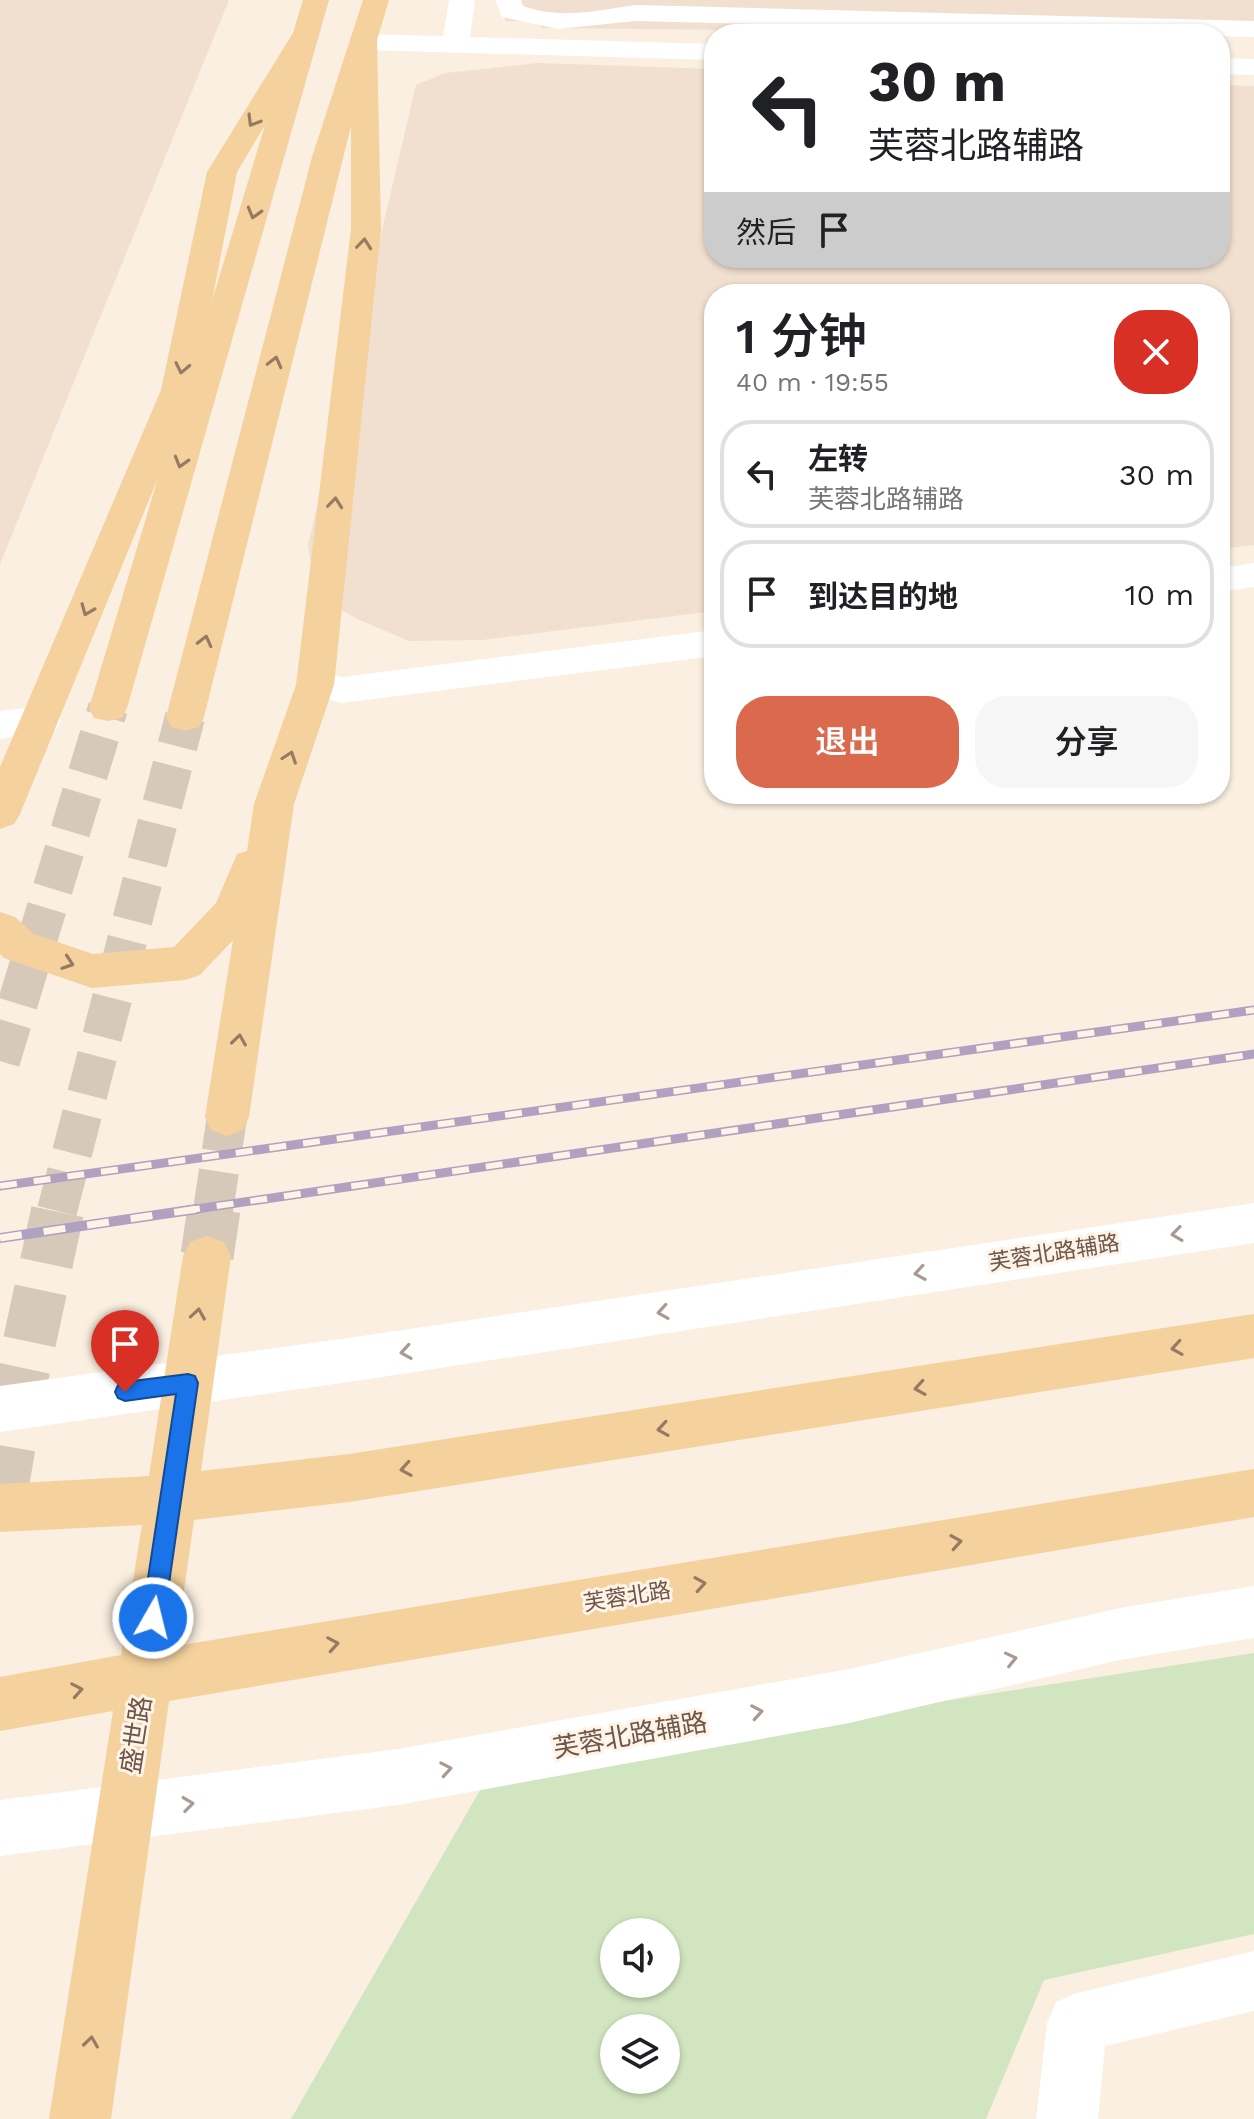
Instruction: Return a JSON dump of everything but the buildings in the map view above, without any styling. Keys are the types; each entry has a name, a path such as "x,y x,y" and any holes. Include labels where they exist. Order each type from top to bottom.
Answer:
{"main road":[{"path":"185,717 327,157 376,0"},
{"path":"108,708 312,15"},
{"path":"0,814 178,390 222,172 312,15"},
{"path":"0,928 19,946 92,971 185,963 234,911 315,685 366,229 365,42"},
{"path":"227,1117 274,804"},
{"name":"盛世路","path":"80,2119 207,1256"},
{"path":"0,1508 171,1499 349,1478 1254,1336"},
{"name":"芙蓉北路","path":"0,1704 1254,1493"}],"street":[{"path":"455,45 462,0"},
{"path":"508,0 511,11 542,21 589,21 636,13 1061,24"},
{"path":"1230,28 1254,29"},
{"path":"365,42 704,52"},
{"path":"1230,66 1254,67"},
{"path":"1230,579 1254,575"},
{"path":"315,685 342,690 704,644"},
{"path":"0,725 42,720"},
{"name":"芙蓉北路辅路","path":"0,1409 1254,1223"},
{"name":"芙蓉北路辅路","path":"0,1828 398,1777 849,1696 1120,1634 1254,1612"},
{"path":"1067,2119 1077,2023 1254,1981"}],"shaded area":[{"path":"0,0 229,0 0,564"},
{"path":"506,0 1254,0 1254,35 1230,35 1230,24 704,24 704,30 541,28 541,21 505,21"},
{"path":"538,63 704,69 704,268 1230,268 1230,85 1254,86 1254,545 1230,548 1230,284 704,284 704,612 482,640 409,641 357,619 316,595 308,545 416,85 445,73"}],"green space":[{"path":"1254,1653 1254,1934 1044,1980 986,2119 291,2119 491,1771"}],"tunnel":[{"path":"0,1061 108,708"},
{"path":"57,1211 185,717"},
{"path":"213,1211 227,1117"},
{"path":"0,1499 17,1400 58,1209"},
{"path":"207,1256 214,1209"}],"railway":[{"path":"0,1186 1254,1010"},
{"path":"183,1211 1254,1054"},
{"path":"0,1238 197,1209"}],"route":[{"path":"125,1392 188,1383 153,1618"}]}
